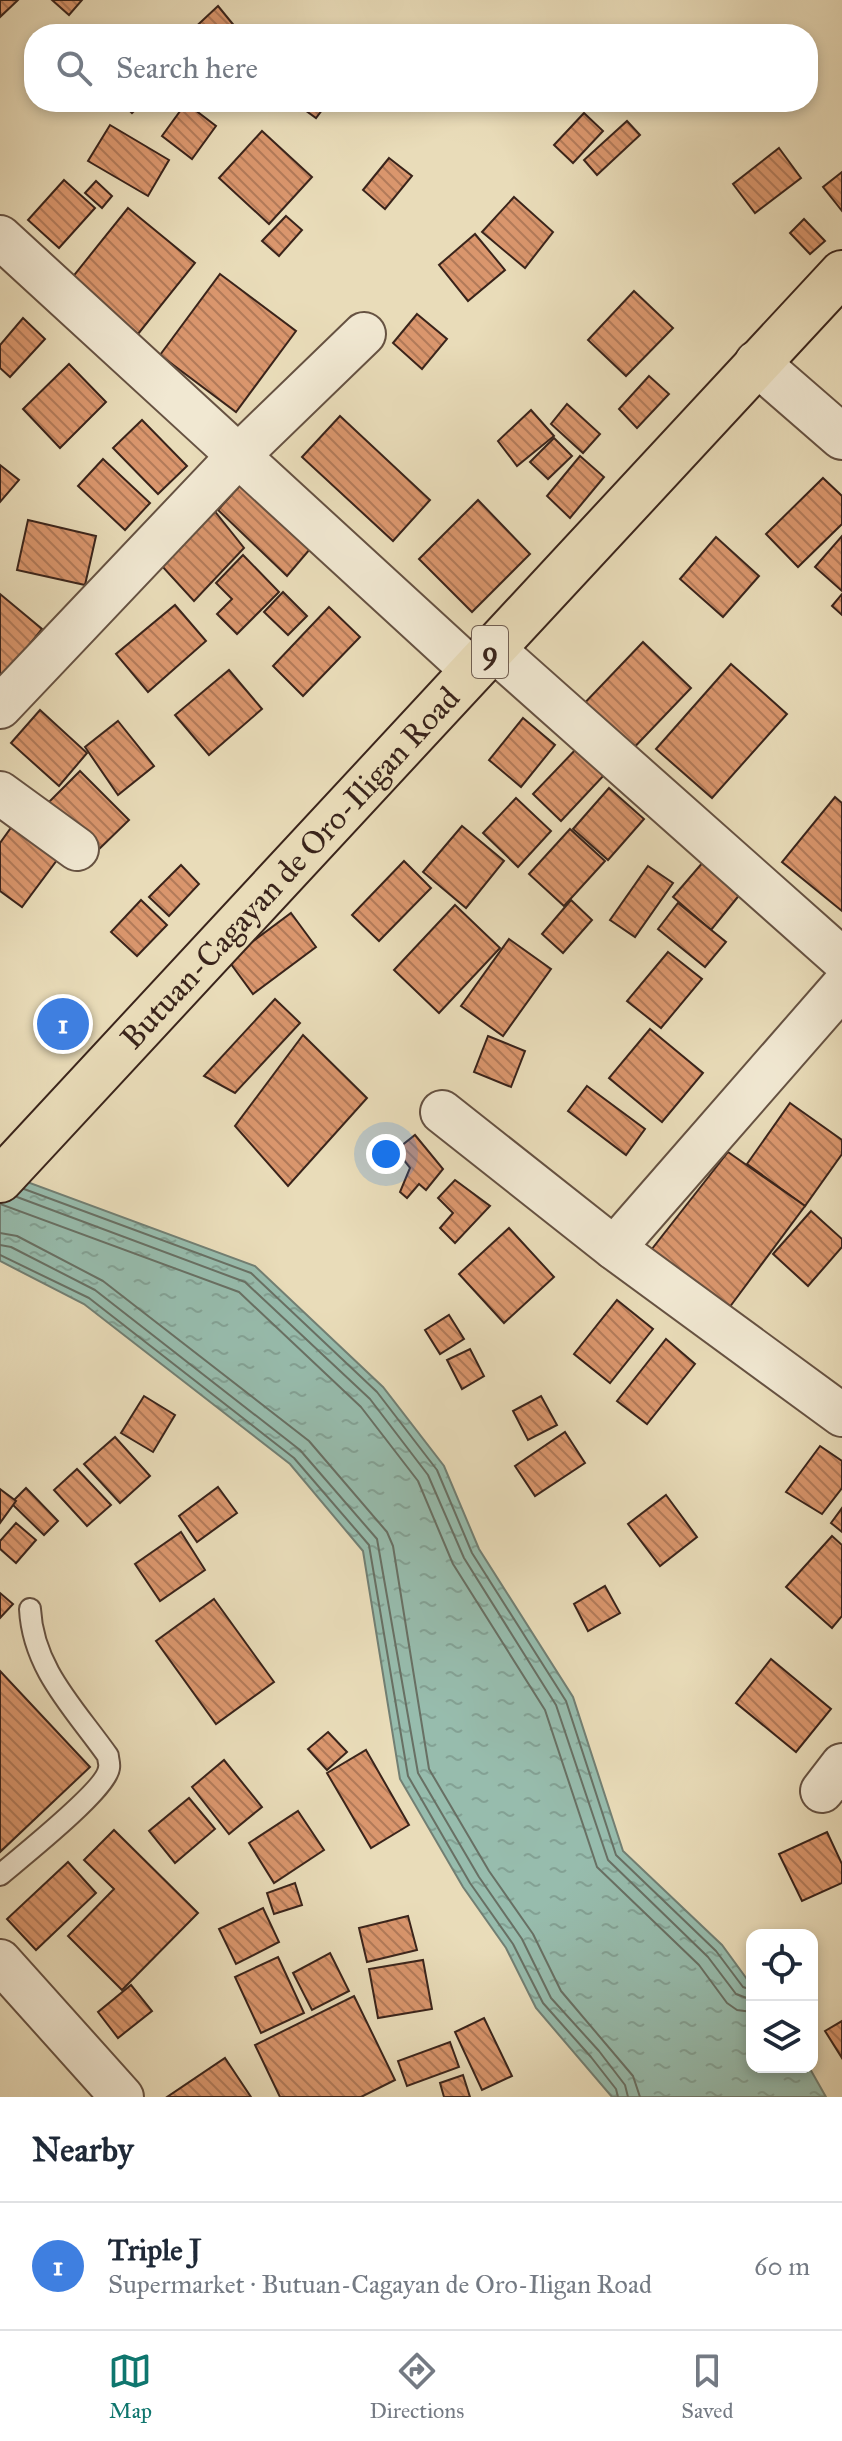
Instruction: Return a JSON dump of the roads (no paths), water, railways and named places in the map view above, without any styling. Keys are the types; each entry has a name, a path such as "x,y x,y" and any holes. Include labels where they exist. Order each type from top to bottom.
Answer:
{"highway":[{"name":"Butuan-Cagayan de Oro-Iligan Road","path":"0,1180 842,273"}],"street":[{"path":"0,237 239,455 842,959"},
{"path":"0,707 239,455 364,334"},
{"path":"757,363 842,437"},
{"path":"0,793 77,849"},
{"path":"614,1248 842,987"},
{"path":"442,1112 614,1248 842,1415"},
{"path":"0,1961 122,2097"}],"lane":[{"path":"0,1875 73,1812 103,1782 110,1769 108,1756 44,1669 31,1635 30,1609"}],"water":[{"path":"0,1172 255,1266 383,1387 444,1466 479,1549 573,1697 623,1851 722,1945 746,1978 746,2073 812,2073 826,2097 612,2097 536,2008 506,1948 463,1887 400,1779 363,1551 290,1464 84,1304 0,1261"}],"place":[{"name":"Triple J","path":"63,1024"}]}
